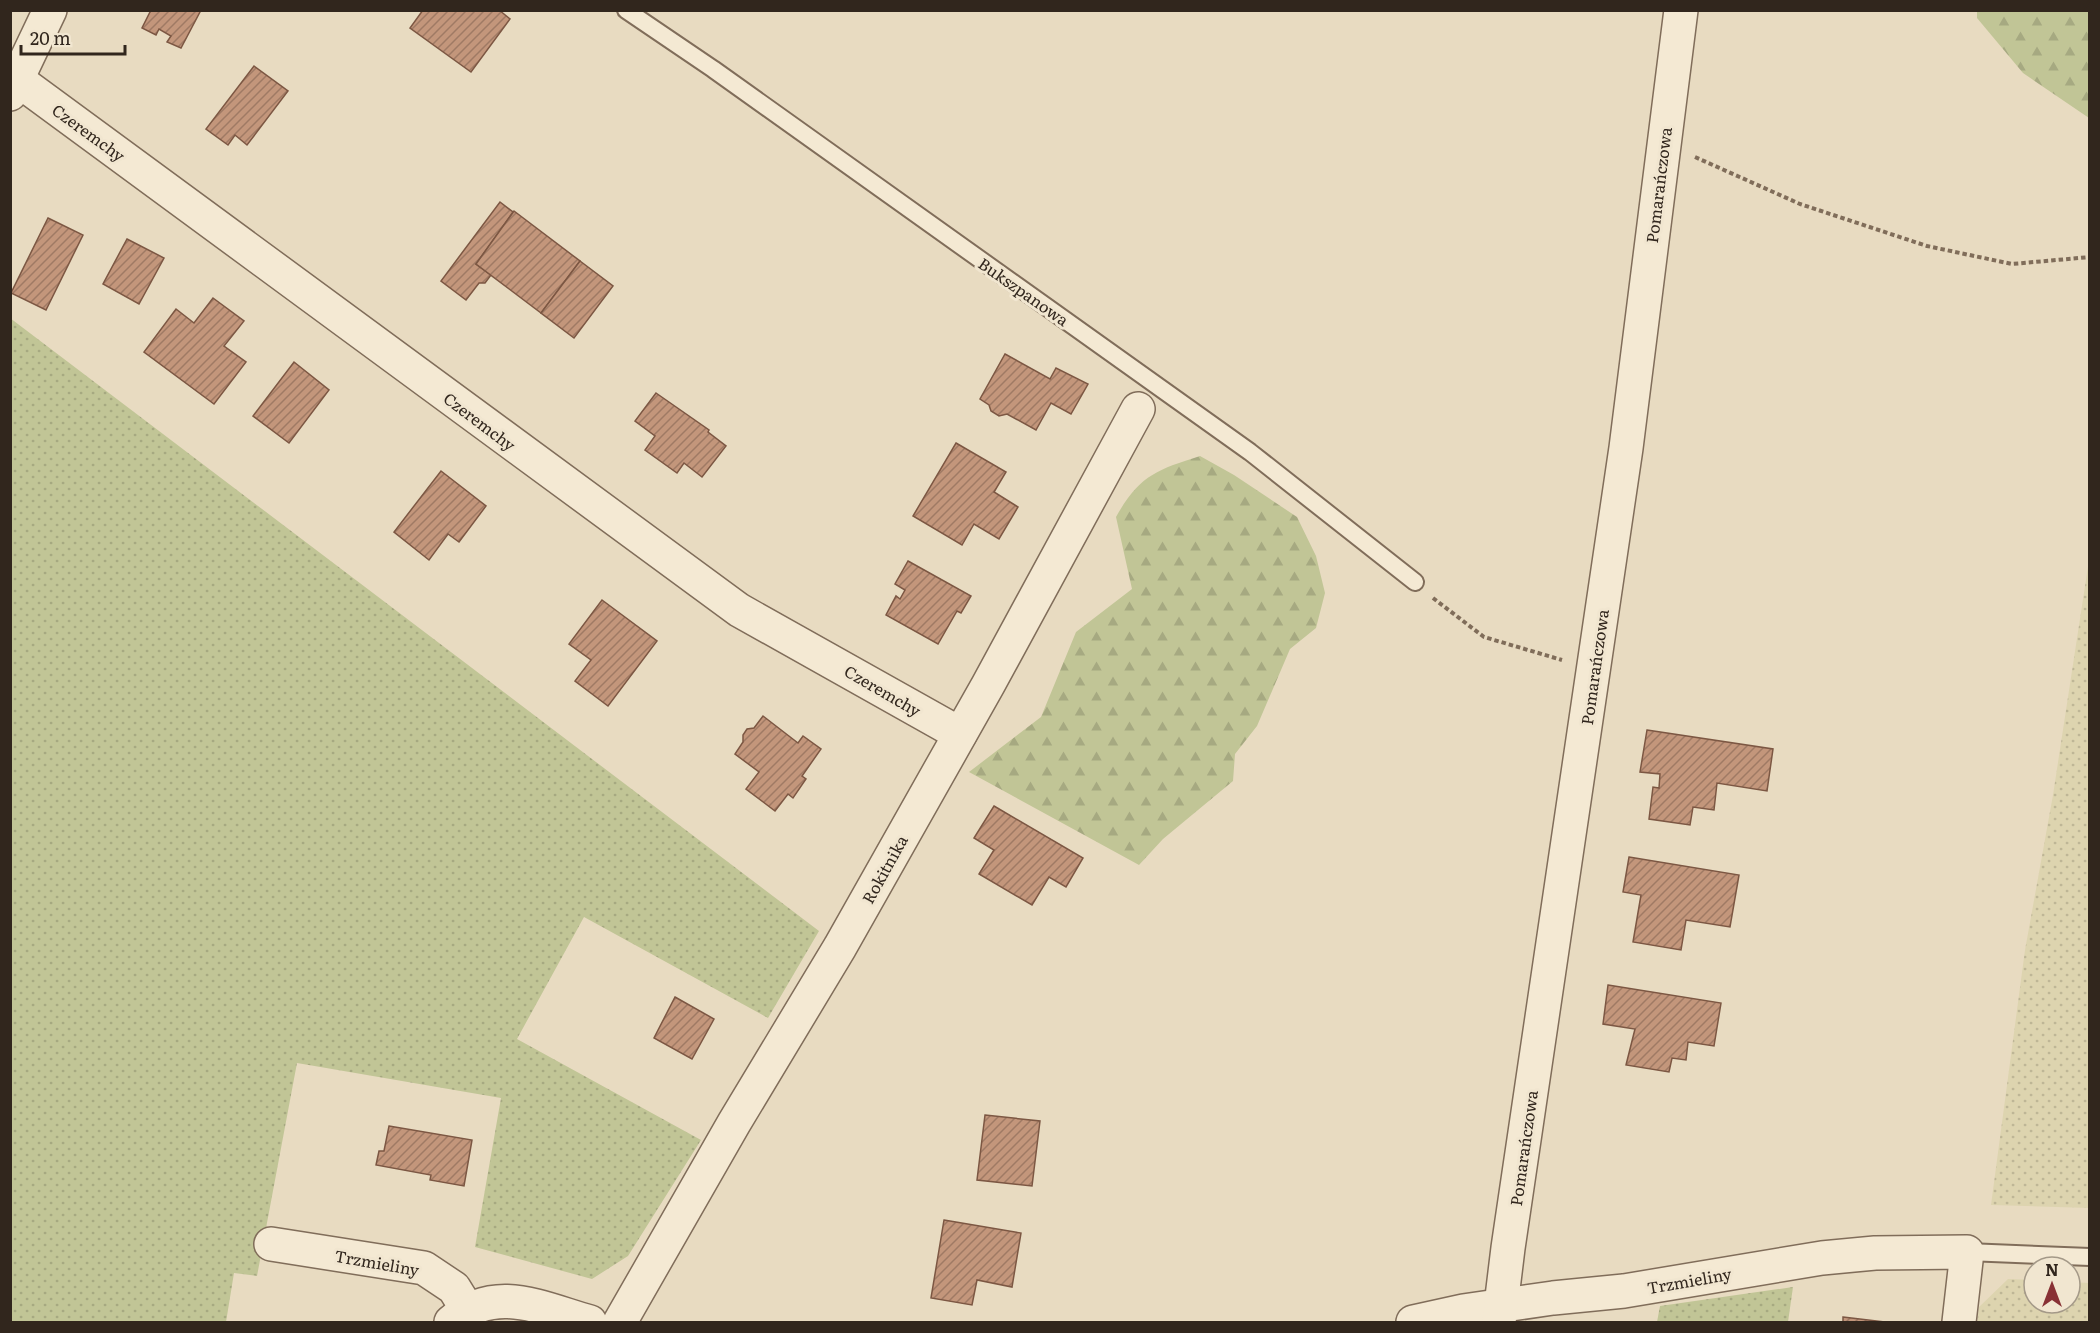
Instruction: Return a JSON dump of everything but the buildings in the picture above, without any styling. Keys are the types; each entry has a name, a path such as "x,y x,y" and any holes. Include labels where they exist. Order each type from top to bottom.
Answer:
{"street":[{"path":"14,87 50,10"},
{"name":"Pomarańczowa","path":"1500,1314 1626,448 1681,10"},
{"name":"Czeremchy","path":"14,87 739,610 960,734"},
{"name":"Rokitnika","path":"620,1323 734,1123 840,947 1138,409"},
{"name":"Trzmieliny","path":"271,1244 424,1268 454,1288 459,1316 501,1299 590,1323"},
{"path":"1959,1323 1967,1252"},
{"name":"Trzmieliny","path":"1413,1323 1463,1311 1500,1314 1553,1298 1624,1291 1822,1258 1875,1253 1967,1252"}],"lane":[{"name":"Bukszpanowa","path":"626,10 723,75 1240,445 1415,582"},
{"path":"1967,1252 2090,1257"}],"path":[{"path":"1663,142 1800,204 1927,246 2012,264 2090,257"},
{"path":"1415,582 1484,637 1521,650 1594,668"}],"shaded area":[{"path":"2089,560 2089,1208 1991,1205 2025,950 2053,795"},
{"path":"2008,1279 2022,1280 2022,1315 2082,1315 2082,1283 2089,1283 2089,1322 1977,1322 1979,1307"}],"green space":[{"path":"1977,11 2089,11 2089,118 2023,73 1977,18"},
{"path":"10,318 819,931 768,1018 584,917 517,1039 701,1140 628,1256 592,1279 475,1247 501,1098 297,1063 257,1276 234,1273 226,1322 11,1322"},
{"path":"1200,456 1234,475 1297,517 1316,556 1325,593 1316,628 1290,649 1257,726 1235,754 1233,781 1163,839 1139,865 969,772 1041,717 1076,632 1132,589 1116,517 1124,503 1150,476"},
{"path":"1793,1287 1788,1322 1657,1322 1660,1306"}]}
